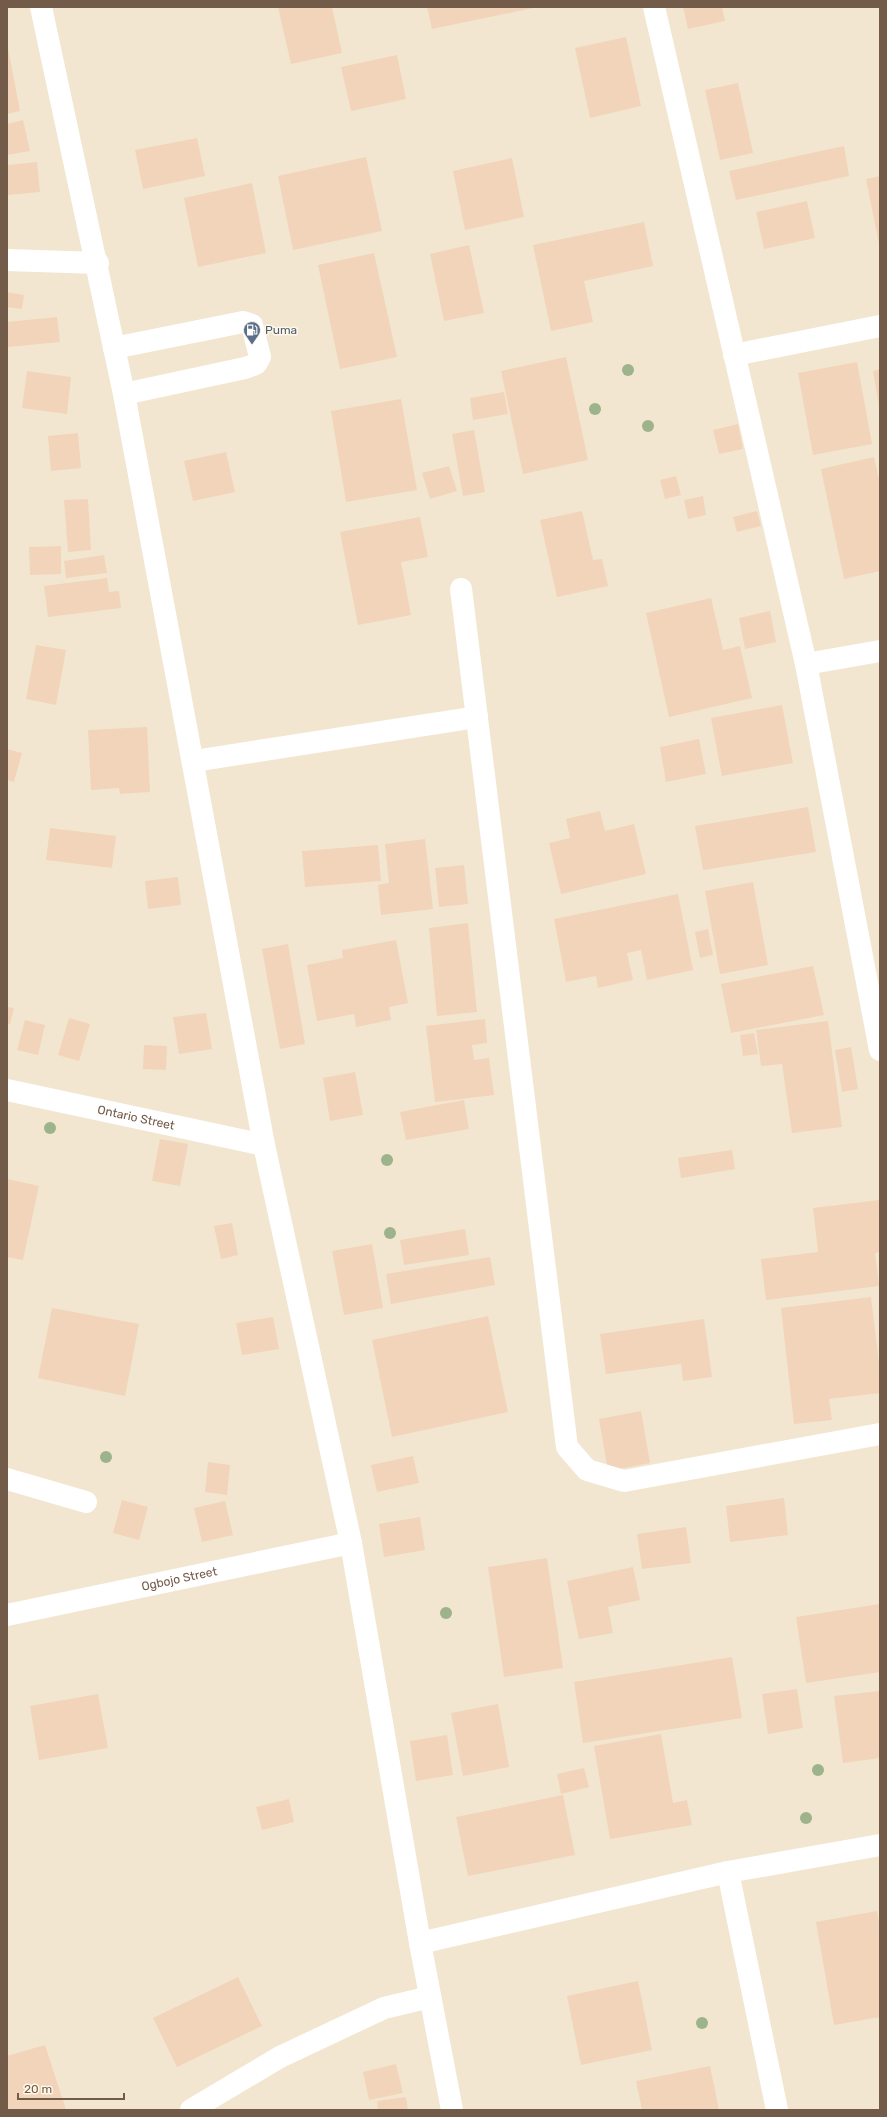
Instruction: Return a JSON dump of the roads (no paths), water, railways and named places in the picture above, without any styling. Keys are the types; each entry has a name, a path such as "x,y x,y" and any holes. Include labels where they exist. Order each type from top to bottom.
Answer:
{"street":[{"path":"41,7 98,263 124,394 194,761 264,1144 351,1543 420,1943 452,2110"},
{"path":"654,7 806,664 880,1050"},
{"path":"7,260 98,263"},
{"path":"114,348 243,322 252,325 260,357 256,364 245,368 124,394"},
{"path":"734,355 880,326"},
{"path":"461,589 567,1447 587,1470 624,1481 880,1434"},
{"path":"806,664 880,651"},
{"path":"194,761 477,717"},
{"name":"Ontario Street","path":"7,1090 264,1144"},
{"path":"7,1479 86,1502"},
{"name":"Ogbojo Street","path":"7,1615 351,1543"},
{"path":"420,1943 728,1872 880,1845"},
{"path":"728,1872 777,2110"},
{"path":"191,2110 280,2057 384,2008 430,1997"}],"place":[{"name":"Puma","path":"252,345"}]}
